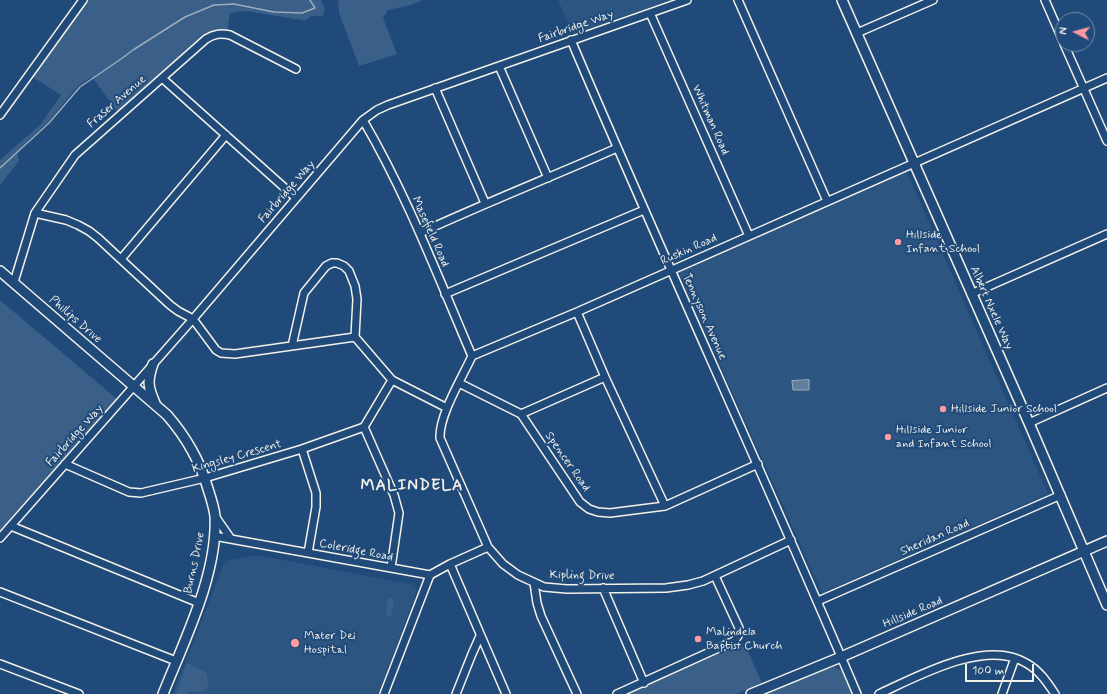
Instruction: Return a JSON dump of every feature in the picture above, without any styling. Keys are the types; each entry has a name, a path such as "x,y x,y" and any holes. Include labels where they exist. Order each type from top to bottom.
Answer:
{"main road":[{"name":"Albert Nxele Way","path":"842,0 1061,495 1083,551 1107,605"},
{"name":"Phillips Drive","path":"0,271 133,387"},
{"path":"153,364 149,375 148,386 156,405"},
{"name":"Burns Drive","path":"133,387 156,405 180,430 188,441 205,478 215,516 214,536 208,573 199,603 163,694"},
{"name":"Hillside Road","path":"751,694 842,657 1107,541"}],"street":[{"path":"0,115 82,0"},
{"name":"Fairbridge Way","path":"0,538 193,319 363,120 377,110 388,105 687,0"},
{"path":"738,0 827,201"},
{"path":"857,33 933,0"},
{"path":"1045,0 1055,23"},
{"name":"Whitman Road","path":"650,13 749,236"},
{"name":"Fraser Avenue","path":"14,282 35,213 75,155 206,40 214,34 222,33 230,35 296,69"},
{"name":"Tennyson Avenue","path":"571,40 644,210 818,601 857,694"},
{"path":"1068,52 1107,141"},
{"path":"499,66 548,178"},
{"path":"162,78 296,198"},
{"name":"Ruskin Road","path":"472,356 577,312 1107,78"},
{"path":"435,88 485,203"},
{"name":"Masefield Road","path":"363,120 381,150 420,233 472,356"},
{"path":"121,259 226,135"},
{"path":"420,233 485,203 617,148"},
{"path":"445,294 644,210"},
{"path":"35,213 66,220 89,231 178,311 193,319 216,350 221,353 235,354 355,337"},
{"path":"971,294 1107,234"},
{"path":"292,346 304,293 326,266 332,263 337,263 344,266 349,271 355,286 357,300 355,337 392,380 447,408"},
{"path":"577,312 605,377 665,506"},
{"name":"Kipling Drive","path":"472,356 447,408 440,432 440,438 488,547 503,564 518,575 534,583 553,588 666,588 688,586 715,576 791,540"},
{"path":"521,414 605,377"},
{"path":"391,568 399,513 394,495 364,427 392,380"},
{"name":"Spencer Road","path":"459,383 521,414 580,502 589,509 598,512 610,513 665,506 758,464"},
{"path":"1029,423 1107,388"},
{"name":"Kingsley Crescent","path":"65,464 135,494 205,478 302,449 364,427"},
{"path":"302,449 316,493 316,507 308,553"},
{"name":"Sheridan Road","path":"818,601 1061,495"},
{"path":"215,516 231,539"},
{"path":"11,526 199,603"},
{"name":"Coleridge Road","path":"214,536 430,575"},
{"path":"384,694 430,575 450,564 488,547"},
{"path":"450,564 506,694"},
{"path":"617,694 734,642 738,636 739,628 715,576"},
{"path":"534,583 537,603 541,616 577,694"},
{"path":"603,588 644,683"},
{"path":"0,592 176,661"},
{"path":"456,694 480,636"},
{"path":"878,694 931,670 953,662 990,655 1006,656 1026,662 1044,678 1055,694"},
{"path":"1002,694 1015,658"},
{"path":"0,664 79,694"}],"shaded area":[{"path":"86,0 321,0 325,10 322,16 311,16 306,20 247,11 230,13 227,33 214,33 119,114 92,77 78,86 48,122 17,151 19,161 0,185 0,160 40,125 61,95 31,76"},
{"path":"338,0 423,0 411,5 388,10 383,18 397,54 359,66 339,13"},
{"path":"558,0 670,0 573,34"},
{"name":"Hillside Junior and Infant School","path":"907,172 1048,494 822,593 678,271"},
{"path":"0,300 117,399 0,532"},
{"path":"809,380 809,390 793,390 792,381"},
{"name":"Mater Dei Hospital","path":"256,555 415,585 417,590 378,694 173,694 225,561"},
{"path":"391,597 394,601 391,618 389,615 386,616 387,600"},
{"path":"740,644 746,647 762,683 736,694 627,694"},
{"path":"187,663 206,672 209,684 204,691 188,692 188,694 176,694"},
{"path":"835,667 842,671 852,694 766,694 823,670"}],"waterway":[{"path":"0,168 49,123 80,87 133,50 185,17 214,5 234,4 274,12 302,13 315,8 310,0"}],"place":[{"name":"Hillside Infant School","path":"898,242"},
{"name":"Hillside Junior School","path":"943,409"},
{"name":"Hillside Junior and Infant School","path":"888,437"},
{"name":"Malindela Baptist Church","path":"698,639"},
{"name":"Mater Dei Hospital","path":"295,643"}],"district":[{"name":"MALINDELA","path":"412,487"}]}
